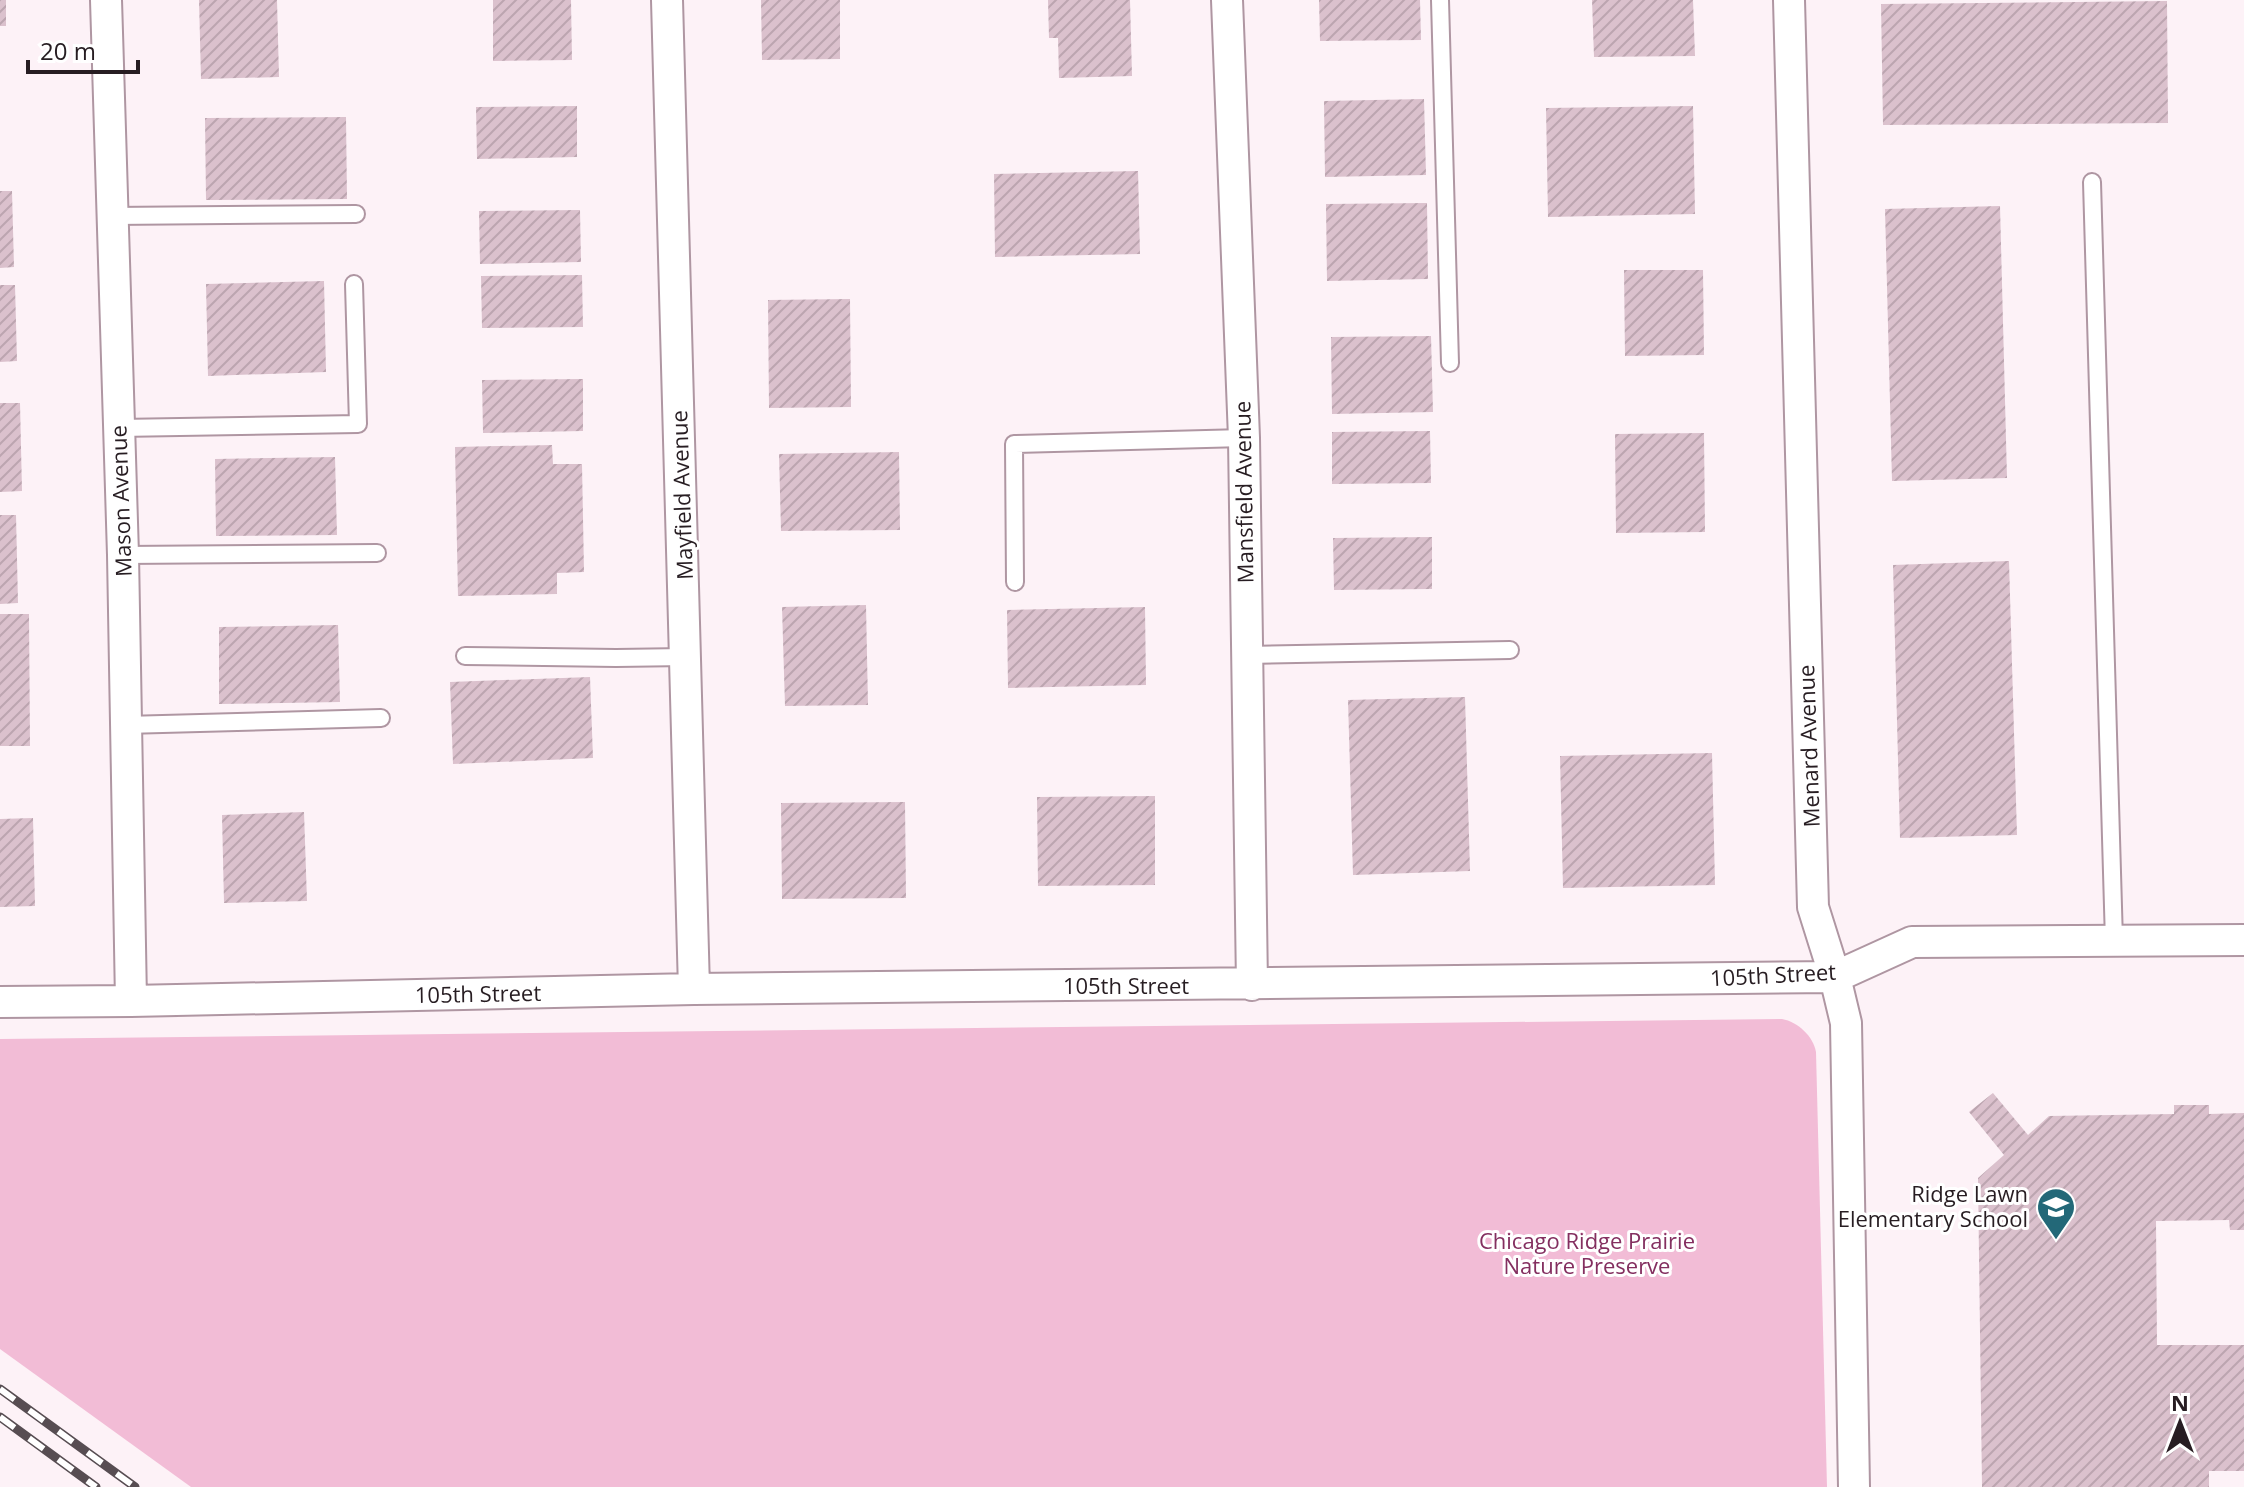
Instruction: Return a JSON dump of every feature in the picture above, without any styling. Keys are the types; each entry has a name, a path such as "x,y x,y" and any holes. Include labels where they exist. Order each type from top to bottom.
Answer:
{"street":[{"name":"Mason Avenue","path":"106,0 123,555 131,1001"},
{"name":"Mayfield Avenue","path":"667,0 694,989"},
{"name":"Mansfield Avenue","path":"1227,0 1244,438 1252,985"},
{"name":"Menard Avenue","path":"1789,0 1813,907 1846,1023 1854,1487"},
{"name":"105th Street","path":"0,1002 694,989 1835,977 1912,942 2244,940"}],"lane":[{"path":"1440,0 1450,363"},
{"path":"2092,182 2114,941"},
{"path":"111,216 356,214"},
{"path":"119,428 358,424 354,284"},
{"path":"1015,582 1014,444 1244,438"},
{"path":"123,555 377,553"},
{"path":"1247,655 1510,650"},
{"path":"465,656 686,657"},
{"path":"125,725 381,718"}],"green space":[{"name":"Chicago Ridge Prairie Nature Preserve","path":"1782,1019 1804,1031 1816,1052 1827,1487 191,1487 0,1349 0,1039"}],"building":[{"path":"0,0 6,0 6,26 0,26"},
{"path":"199,0 277,0 279,77 201,79"},
{"path":"493,0 571,0 572,60 493,61"},
{"path":"761,0 840,0 840,59 762,60"},
{"path":"1048,0 1130,0 1132,76 1059,78 1058,38 1049,38"},
{"path":"1319,0 1420,0 1421,40 1320,41"},
{"path":"1592,0 1693,0 1695,56 1594,57"},
{"path":"2167,1 2168,123 1883,125 1881,4"},
{"path":"1424,99 1426,175 1325,177 1324,101"},
{"path":"577,106 577,157 477,159 476,107"},
{"path":"1693,106 1695,214 1548,217 1546,108"},
{"path":"346,117 347,199 206,200 205,118"},
{"path":"1138,171 1140,254 995,257 994,174"},
{"path":"0,191 12,191 14,267 0,268"},
{"path":"1427,203 1428,279 1327,281 1326,204"},
{"path":"2000,206 2007,478 1892,481 1885,209"},
{"path":"580,210 581,262 480,264 479,211"},
{"path":"1624,270 1703,270 1704,355 1625,356"},
{"path":"582,275 583,327 482,328 481,276"},
{"path":"324,281 326,372 208,376 206,284"},
{"path":"0,285 15,285 17,361 0,362"},
{"path":"850,299 851,407 769,408 768,300"},
{"path":"1431,336 1433,412 1332,414 1331,337"},
{"path":"583,379 583,431 483,433 482,380"},
{"path":"0,403 20,403 22,491 0,492"},
{"path":"1430,431 1431,483 1332,484 1332,432"},
{"path":"1704,433 1705,532 1616,533 1615,434"},
{"path":"552,445 553,464 582,464 584,572 557,573 557,594 458,596 455,447"},
{"path":"899,452 900,530 781,531 779,454"},
{"path":"335,457 337,535 216,536 215,459"},
{"path":"0,515 16,515 18,603 0,604"},
{"path":"1432,537 1432,589 1334,590 1333,538"},
{"path":"2009,561 2017,835 1900,838 1893,565"},
{"path":"866,605 868,705 785,706 782,607"},
{"path":"1145,607 1146,685 1008,688 1007,610"},
{"path":"0,614 29,614 30,746 0,746"},
{"path":"338,625 340,702 219,704 219,627"},
{"path":"590,677 593,758 453,764 450,682"},
{"path":"1465,697 1470,871 1353,875 1348,700"},
{"path":"1712,753 1715,885 1563,888 1560,756"},
{"path":"1155,796 1155,885 1038,886 1037,797"},
{"path":"905,802 906,898 782,899 781,803"},
{"path":"304,812 307,901 224,903 222,815"},
{"path":"33,818 35,906 0,907 0,819"},
{"path":"1993,1093 2028,1135 2049,1116 2174,1114 2174,1105 2209,1105 2209,1114 2244,1113 2244,1230 2230,1230 2229,1220 2156,1221 2157,1345 2244,1345 2244,1471 2209,1471 2209,1487 1982,1487 1978,1178 2004,1155 1969,1112"}],"railway":[{"path":"0,1389 135,1487"},
{"path":"0,1417 96,1487"}],"place":[{"name":"Ridge Lawn Elementary School","path":"2056,1241"}]}
